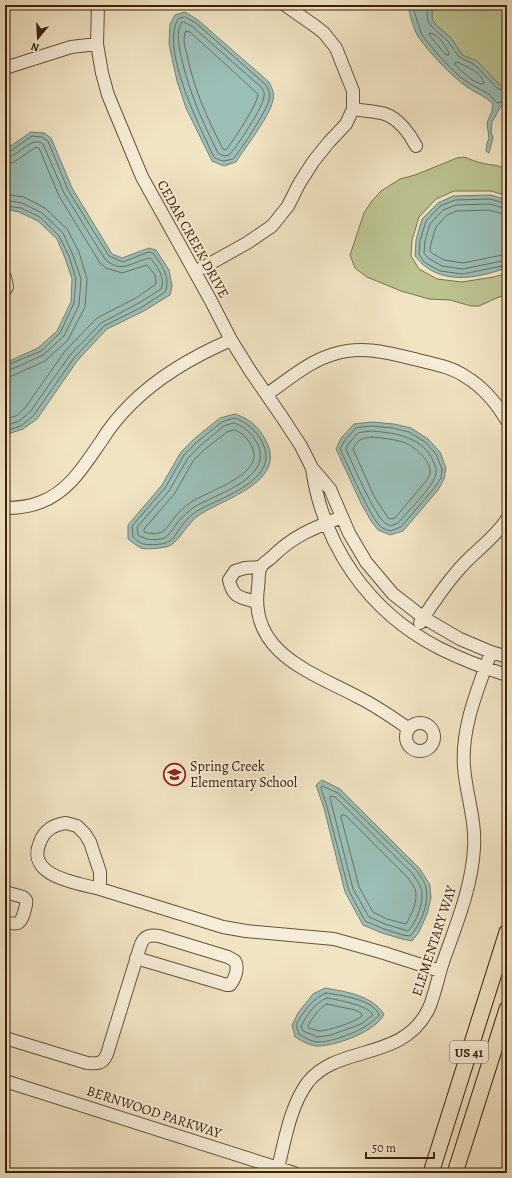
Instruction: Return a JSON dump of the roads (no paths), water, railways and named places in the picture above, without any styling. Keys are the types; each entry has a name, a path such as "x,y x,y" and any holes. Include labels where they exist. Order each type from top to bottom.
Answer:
{"main road":[{"name":"US 41","path":"431,1173 507,932"},
{"name":"US 41","path":"455,1173 507,1009"}],"street":[{"name":"CEDAR CREEK DRIVE","path":"98,5 97,44 102,73 108,95 142,177 231,340 301,446 312,468 330,489 360,553 378,578 394,594 424,618 460,639 507,657"},
{"path":"195,272 247,243 272,226 280,218 313,162 346,124 354,109 353,92 336,48 320,29 285,5"},
{"path":"5,68 71,47 97,44"},
{"path":"354,109 386,114 411,135 416,146"},
{"path":"5,277 7,287 5,290"},
{"path":"5,508 30,506 42,502 61,492 75,478 117,419 131,404 149,388 174,370 231,340"},
{"path":"266,394 323,358 345,351 381,351 438,365 457,371 466,376 497,406 507,421"},
{"name":"CEDAR CREEK DRIVE","path":"312,468 315,488 326,523 346,564 360,583 389,613 414,633 438,648 459,658 507,675"},
{"path":"342,517 295,537 279,549 261,567 256,602 260,620 270,640 285,657 304,669 382,710 409,729"},
{"path":"414,633 436,599 460,568 494,535 507,519"},
{"path":"256,602 238,597 231,590 229,580 235,571 245,568 261,567"},
{"name":"ELEMENTARY WAY","path":"278,1168 294,1110 302,1091 315,1075 324,1068 386,1046 407,1036 416,1027 429,1007 459,916 472,867 474,832 473,818 465,780 464,753 467,725 491,652"},
{"path":"100,889 100,872 90,842 85,834 77,826 66,823 55,825 45,832 39,843 38,849 41,866 48,872 58,877 223,927 246,931 334,939 384,953 440,972"},
{"path":"5,892 23,897 27,904 22,919 19,923 13,924 5,922"},
{"path":"5,1038 87,1063 100,1063 106,1058 136,958 146,936 153,935 228,956 235,961 237,968 233,981 230,985 227,985 136,958"},
{"name":"BERNWOOD PARKWAY","path":"5,1081 294,1173"}],"water":[{"path":"408,5 432,5 432,19 436,25 451,38 462,55 477,61 500,85 507,89 507,105 501,106 492,122 491,132 493,137 489,153 486,151 489,138 487,123 493,104 461,82 448,71 429,50 415,31"},
{"path":"185,12 198,20 269,82 273,91 274,98 271,107 257,132 236,162 224,166 212,161 186,108 177,81 169,44 170,24 175,15"},
{"path":"31,132 44,133 51,138 72,188 112,254 122,258 149,248 156,250 169,270 172,286 170,295 144,311 107,329 77,361 37,419 23,429 5,435 5,363 38,348 57,331 71,302 72,279 57,239 38,221 19,212 5,209 5,150"},
{"path":"491,195 507,200 506,268 482,275 458,277 446,276 424,266 415,256 416,240 422,219 438,203 453,196"},
{"path":"235,414 254,424 266,441 270,456 268,468 260,479 249,488 198,516 178,539 169,546 144,549 128,539 128,525 162,485 181,452 195,438 220,418"},
{"path":"372,422 394,424 411,428 428,439 440,452 446,468 444,479 438,490 403,531 390,535 378,530 371,521 336,449 341,438 354,424"},
{"path":"322,780 340,789 420,869 430,885 431,898 427,914 419,932 412,941 382,933 363,925 345,892 324,808 316,785"},
{"path":"325,988 358,995 365,998 372,1002 384,1014 380,1020 365,1032 345,1040 318,1046 306,1043 295,1037 292,1025 298,1013 313,994"}],"place":[{"name":"Spring Creek Elementary School","path":"174,774"}]}
